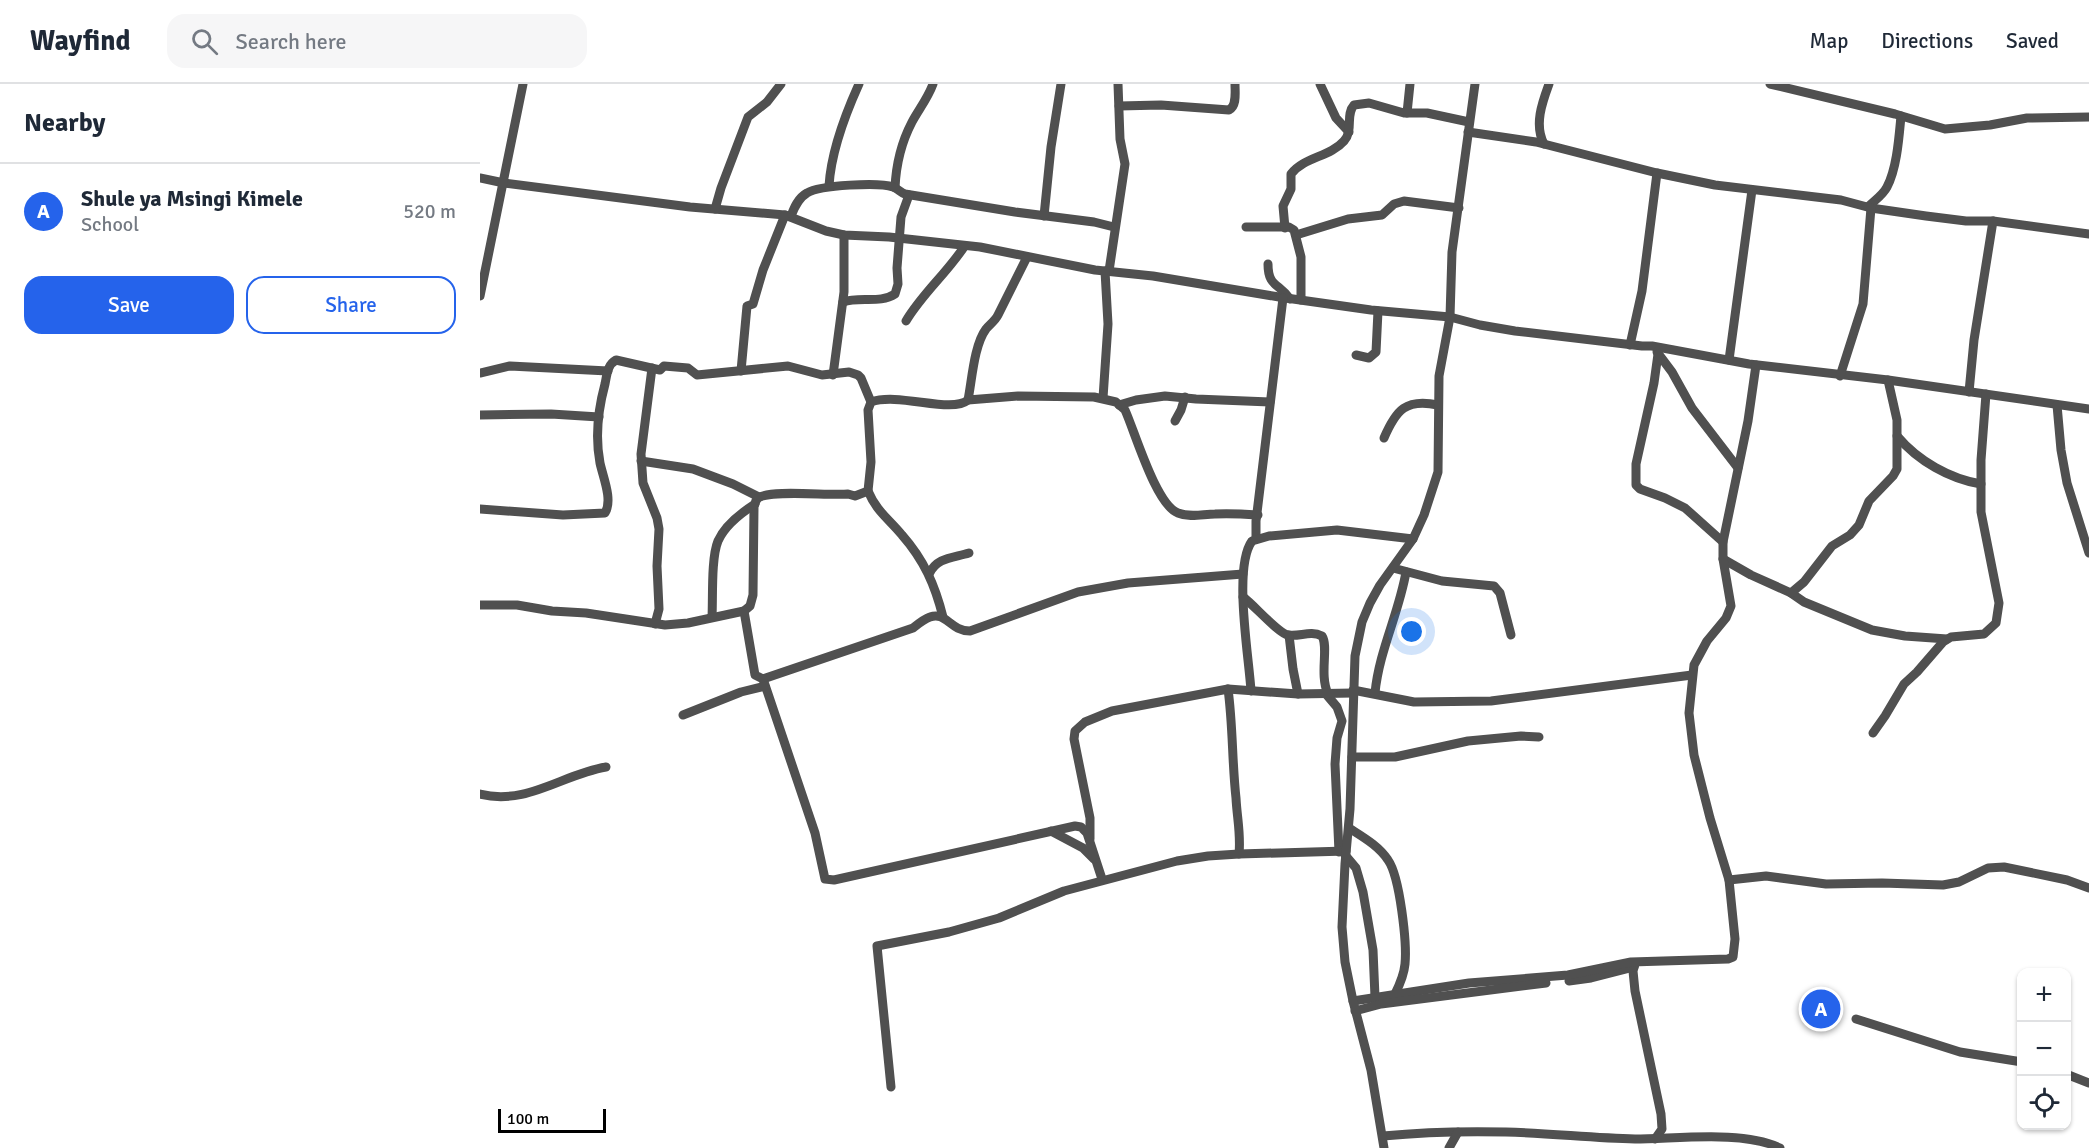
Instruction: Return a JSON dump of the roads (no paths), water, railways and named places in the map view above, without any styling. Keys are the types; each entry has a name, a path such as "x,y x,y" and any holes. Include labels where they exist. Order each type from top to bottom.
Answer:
{"street":[{"path":"480,296 483,260 504,183 523,84"},
{"path":"715,209 748,117 767,102 781,84"},
{"path":"829,186 836,147 859,84"},
{"path":"895,188 898,161 903,144 933,84"},
{"path":"1044,216 1051,147 1061,84"},
{"path":"1103,398 1108,324 1107,271 1125,164 1120,139 1118,84"},
{"path":"1119,106 1161,105 1229,110 1233,108 1235,102 1235,84"},
{"path":"1320,84 1336,118 1349,132"},
{"path":"1407,113 1410,84"},
{"path":"1343,853 1349,828 1355,656 1362,622 1380,585 1413,540 1424,515 1438,471 1439,376 1450,317 1451,262 1475,84"},
{"path":"1544,144 1540,135 1539,123 1549,84"},
{"path":"1770,84 1945,129 1990,125 2027,118 2089,117"},
{"path":"1285,228 1283,206 1291,189 1291,174 1344,142 1349,132 1350,108 1353,105 1370,103 1407,113 1427,113 1469,127 1688,180 1841,200 1870,208 1966,221 1993,221 2089,234"},
{"path":"1840,375 1863,304 1870,208 1887,188 1891,178 1899,137 1900,116"},
{"path":"1630,345 1642,291 1657,173"},
{"path":"480,178 504,183 788,216 826,231 844,235 980,247 1107,271 1153,276 1286,298 1450,317 1503,329 1652,346 1756,365 1888,380 2089,409"},
{"path":"741,371 747,306 753,304 763,270 788,216 807,193 829,186 875,185 895,188 909,195 1094,222 1114,227"},
{"path":"1729,360 1752,190"},
{"path":"843,302 858,298 880,299 896,294 901,217 909,195"},
{"path":"1296,235 1348,219 1382,215 1394,204 1404,201 1459,208"},
{"path":"1969,392 1974,340 1993,221"},
{"path":"1246,226 1292,228 1301,257 1301,300"},
{"path":"833,375 846,274 844,235"},
{"path":"906,321 919,300 951,266 964,247"},
{"path":"968,400 978,347 985,330 994,323 1027,257"},
{"path":"1256,539 1270,402 1286,298 1285,292 1271,281 1268,264"},
{"path":"1356,355 1369,358 1376,352 1378,310"},
{"path":"1652,346 1672,372 1692,408 1738,468"},
{"path":"1658,354 1636,464 1636,485 1640,489 1685,508 1723,542"},
{"path":"480,509 563,515 605,513 608,502 597,445 599,417 610,363 616,360 660,370 664,366 688,368 697,375 788,366 822,375 849,372 858,375 867,388 871,402 868,410 871,462 868,491 876,507 920,557 930,574 943,617 957,629 970,631 1078,592 1128,583 1243,574"},
{"path":"1353,1001 1469,984 1568,975 1635,964 1733,957 1735,939 1729,880 1694,755 1689,713 1692,675 1699,653 1722,623 1731,606 1723,559 1723,542 1748,421 1756,365"},
{"path":"480,373 510,366 608,371"},
{"path":"652,368 641,461 643,483 657,518 658,529 658,609 655,624"},
{"path":"1791,593 1804,582 1832,546 1850,535 1859,525 1869,501 1897,469 1897,420 1888,380"},
{"path":"1723,559 1791,593 1804,602 1872,630 1905,636 1947,639 1984,634 1996,623 2000,603 1981,512 1986,394"},
{"path":"871,402 889,398 958,405 968,400 1033,396 1103,398 1116,402 1125,410 1154,482 1166,503 1176,513 1187,516 1258,515"},
{"path":"1119,405 1165,396 1270,402"},
{"path":"1175,421 1182,410 1185,397"},
{"path":"1384,438 1390,423 1407,405 1416,402 1438,405"},
{"path":"2056,405 2067,483 2089,553"},
{"path":"480,415 551,414 599,417"},
{"path":"1897,436 1910,449 1935,467 1955,478 1981,484"},
{"path":"641,461 693,469 733,484 757,500"},
{"path":"712,617 715,550 718,539 736,518 757,500 790,494 855,496 868,491"},
{"path":"480,605 517,605 586,612 655,624 675,625 744,611 750,606 753,595 757,500"},
{"path":"2078,517 2089,522"},
{"path":"1251,690 1243,597 1243,574 1248,546 1256,539 1337,530 1413,540"},
{"path":"930,574 934,564 969,553"},
{"path":"1393,568 1442,581 1494,586 1500,592 1511,635"},
{"path":"1375,693 1378,667 1402,593 1406,572"},
{"path":"1243,597 1275,627 1289,635 1317,634 1324,639 1323,675 1327,694 1337,707 1342,721 1337,738 1335,764 1343,853 1342,927 1345,962 1371,1070 1384,1148"},
{"path":"744,611 755,675 764,683 808,811 825,879 834,880 1068,826 1081,827 1087,833 1102,879"},
{"path":"683,715 913,628 930,617 943,617"},
{"path":"1289,635 1298,694"},
{"path":"1873,733 1904,684 1947,639"},
{"path":"1090,842 1092,834 1090,818 1080,775 1074,739 1075,731 1085,722 1112,711 1228,689 1298,694 1353,691 1375,693 1414,702 1444,700 1491,702 1692,675"},
{"path":"1228,689 1240,825 1239,854"},
{"path":"1352,757 1395,757 1468,741 1521,736 1539,737"},
{"path":"480,794 501,797 520,796 606,766"},
{"path":"1349,828 1380,850 1388,859 1397,879 1406,954 1403,977 1395,994"},
{"path":"1051,831 1083,848 1096,861"},
{"path":"891,1087 878,946 949,932 999,918 1064,891 1102,879 1177,861 1239,854 1343,853 1356,868 1363,892 1373,950 1376,997"},
{"path":"1729,880 1766,876 1826,884 1943,885 1959,882 1988,868 2004,867 2067,880 2089,888"},
{"path":"1355,1011 1381,1004 1591,978 1635,964"},
{"path":"1635,964 1639,1013 1661,1114 1662,1129 1655,1139"},
{"path":"1856,1019 1960,1052 2017,1061"},
{"path":"2071,1076 2089,1083"},
{"path":"1383,1136 1421,1132 1507,1132 1655,1139 1739,1138 1760,1140 1780,1148"},
{"path":"1449,1148 1458,1132"}],"place":[{"name":"Shule ya Msingi Kimele","path":"1821,1009"}]}
